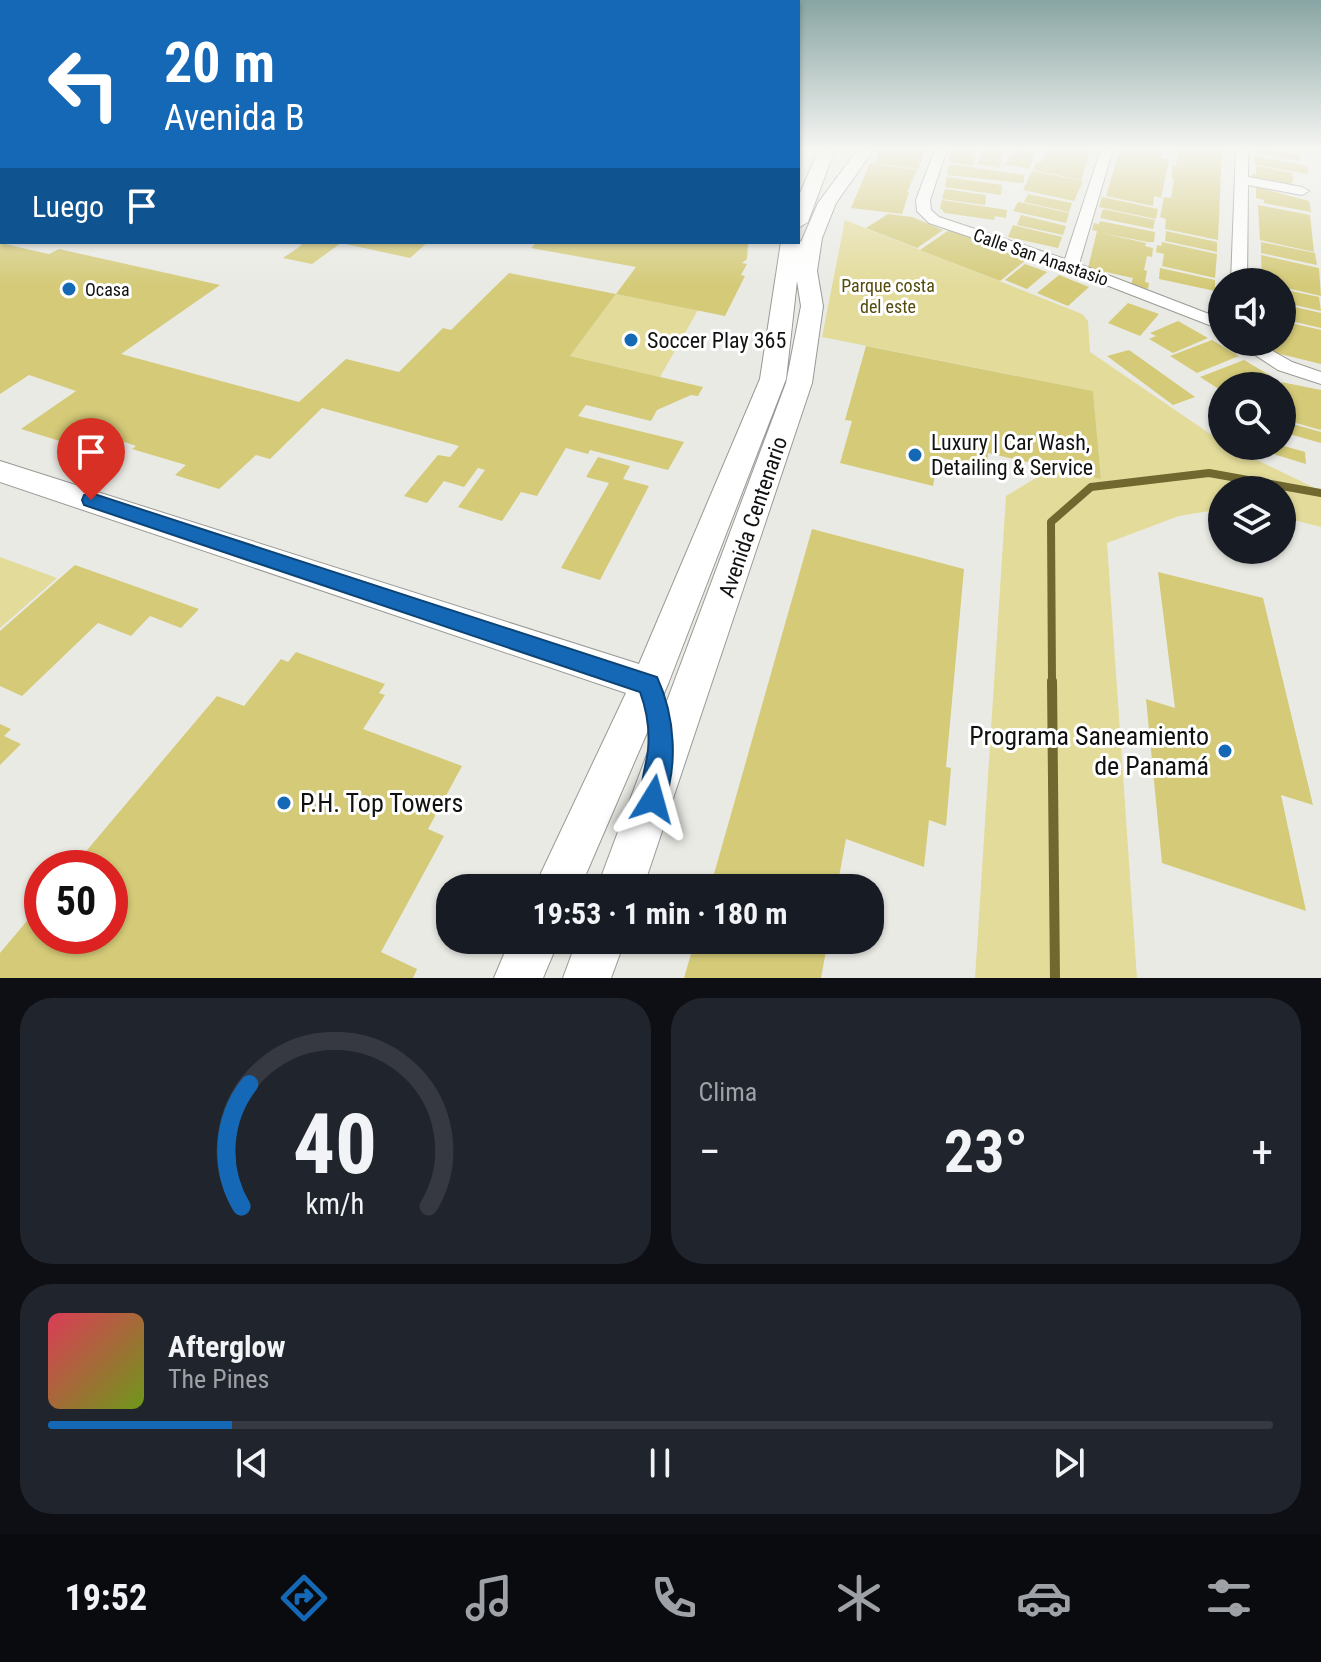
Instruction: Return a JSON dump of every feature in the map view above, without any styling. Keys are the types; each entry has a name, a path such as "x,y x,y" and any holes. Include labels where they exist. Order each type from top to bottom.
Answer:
{"main road":[{"path":"800,217 809,195"},
{"name":"Avenida Centenario","path":"625,874 799,383 812,306 806,271 812,238 833,195"},
{"name":"Avenida Centenario","path":"563,874 649,684 773,379 791,244"},
{"path":"0,471 649,684 684,663 717,620"},
{"path":"649,684 660,713 661,746 653,799"},
{"path":"518,978 529,954"},
{"path":"587,978 596,954"}],"street":[{"name":"Calle San Anastasio","path":"925,195 924,211 934,220 1071,266 1208,320"},
{"path":"1071,266 1093,195"},
{"path":"1239,268 1242,195"},
{"path":"1268,356 1285,366 1321,378"}],"green space":[{"name":"Parque costa del este","path":"845,220 1082,314 1088,321 1090,352 1208,432 1208,460 1257,460 1290,476 1208,476 1208,511 1179,516 1107,543 1137,978 975,978 1006,496 1052,468 1101,479 1093,391 822,337"},
{"name":"Soccer Play 365","path":"616,294 698,310 660,377 570,356"},
{"path":"1296,479 1321,491 1321,527 1296,521"},
{"path":"0,557 57,578 0,628"}],"building":[{"path":"857,195 908,195 902,214 851,208"},
{"path":"943,195 986,195 985,205 942,199"},
{"path":"1028,195 1031,195 1072,203 1069,212 1024,202"},
{"path":"1045,195 1077,195 1074,201"},
{"path":"1162,195 1161,198 1154,196 1153,206 1106,196"},
{"path":"1172,195 1220,195 1218,240 1165,229 1166,219 1160,217 1164,197 1171,198"},
{"path":"1256,195 1285,195 1309,201 1311,212 1264,203 1264,200 1256,198"},
{"path":"1102,197 1158,209 1156,219 1099,207"},
{"path":"942,200 1007,210 1006,218 995,216 994,220 945,213 940,208"},
{"path":"1018,202 1069,213 1066,223 1013,211"},
{"path":"1258,205 1310,215 1314,252 1260,240"},
{"path":"1103,209 1155,220 1153,229 1100,218"},
{"path":"888,214 912,217 943,230 917,248 866,228"},
{"path":"1021,215 1066,226 1063,235 1017,225"},
{"path":"1100,221 1155,232 1154,242 1101,233 1146,243 1145,246 1153,248 1152,257 1147,256 1144,270 1147,271 1145,282 1149,283 1148,289 1131,285 1133,278 1088,268 1097,231 1092,230 1094,223 1099,224"},
{"path":"1013,225 1062,237 1058,248 1008,237"},
{"path":"949,230 1026,260 1000,281 920,250"},
{"path":"1166,231 1217,242 1217,252 1165,241"},
{"path":"1162,242 1217,254 1216,268 1208,268 1208,276 1162,266 1164,254 1156,252 1157,245 1161,246"},
{"path":"1261,242 1315,253 1317,265 1261,253"},
{"path":"0,244 49,254 59,249 220,285 121,354 299,402 346,359 399,372 443,328 451,330 509,273 616,294 570,356 703,387 698,396 691,395 657,410 651,421 586,405 578,416 684,442 668,470 590,450 588,454 566,448 537,496 521,492 502,521 458,507 485,470 478,468 464,487 444,481 427,503 404,496 438,455 450,457 459,446 322,408 270,459 256,455 219,489 175,475 186,465 132,449 136,446 125,442 114,451 73,438 66,443 21,429 76,391 29,375 0,394"},
{"path":"300,244 340,244 312,264 283,258 302,245"},
{"path":"346,244 426,244 410,258"},
{"path":"535,244 748,244 747,259 742,263 747,264 741,275 745,276 725,316 616,294 636,267 531,248"},
{"path":"1261,255 1319,268 1321,296 1296,290 1296,268 1261,268"},
{"path":"1025,264 1047,272 1027,289 1005,280"},
{"path":"1160,268 1208,278 1208,290 1159,279"},
{"path":"1059,275 1089,287 1068,306 1037,293"},
{"path":"1296,292 1319,297 1321,311 1296,305"},
{"path":"1128,303 1159,314 1140,336 1108,323"},
{"path":"1296,307 1321,313 1321,328 1296,322"},
{"path":"1178,321 1208,338 1173,353 1149,339 1156,336 1150,333"},
{"path":"1296,324 1321,330 1321,364 1288,356 1296,356"},
{"path":"1208,342 1208,356 1239,356 1197,373 1170,356"},
{"path":"866,346 1093,391 1101,479 988,453 987,468 938,457 933,486 840,463 852,421 845,420"},
{"path":"1129,350 1195,397 1173,405 1107,356"},
{"path":"1244,360 1264,372 1213,372"},
{"path":"1296,385 1321,390 1321,430 1296,423"},
{"path":"1296,425 1321,432 1321,443 1296,436"},
{"path":"1296,449 1305,452 1306,464 1293,460 1296,460"},
{"path":"598,457 630,466 623,479 649,486 600,580 561,568 609,483 586,477"},
{"path":"812,529 964,569 946,767 951,768 946,826 929,820 924,867 846,839 840,874 714,874"},
{"path":"75,565 199,609 181,628 150,616 131,636 98,623 22,696 0,686 0,631"},
{"name":"Programa Saneamiento de Panamá","path":"1158,572 1263,598 1313,805 1281,795 1306,911 1162,863 1146,699 1175,708"},
{"name":"P.H. Top Towers","path":"296,652 385,684 379,693 385,695 363,729 462,766 428,829 444,836 381,952 417,969 413,978 0,978 0,953 24,924 24,954 128,954 128,850 87,850 217,696 244,706 281,659 288,662"},
{"path":"0,724 11,729 4,736 21,744 0,765"},
{"path":"691,954 825,954 821,978 684,978"}],"waterway":[{"path":"1052,683 1051,522 1091,487 1209,473 1321,493"},
{"path":"1052,681 1055,978"}],"place":[{"name":"Ocasa","path":"69,289"},
{"name":"Soccer Play 365","path":"631,340"},
{"name":"Luxury | Car Wash, Detailing & Service","path":"915,455"},
{"name":"Programa Saneamiento de Panamá","path":"1225,751"},
{"name":"P.H. Top Towers","path":"284,803"}],"route":[{"path":"91,500 649,684 660,713 661,746 653,799"}]}
